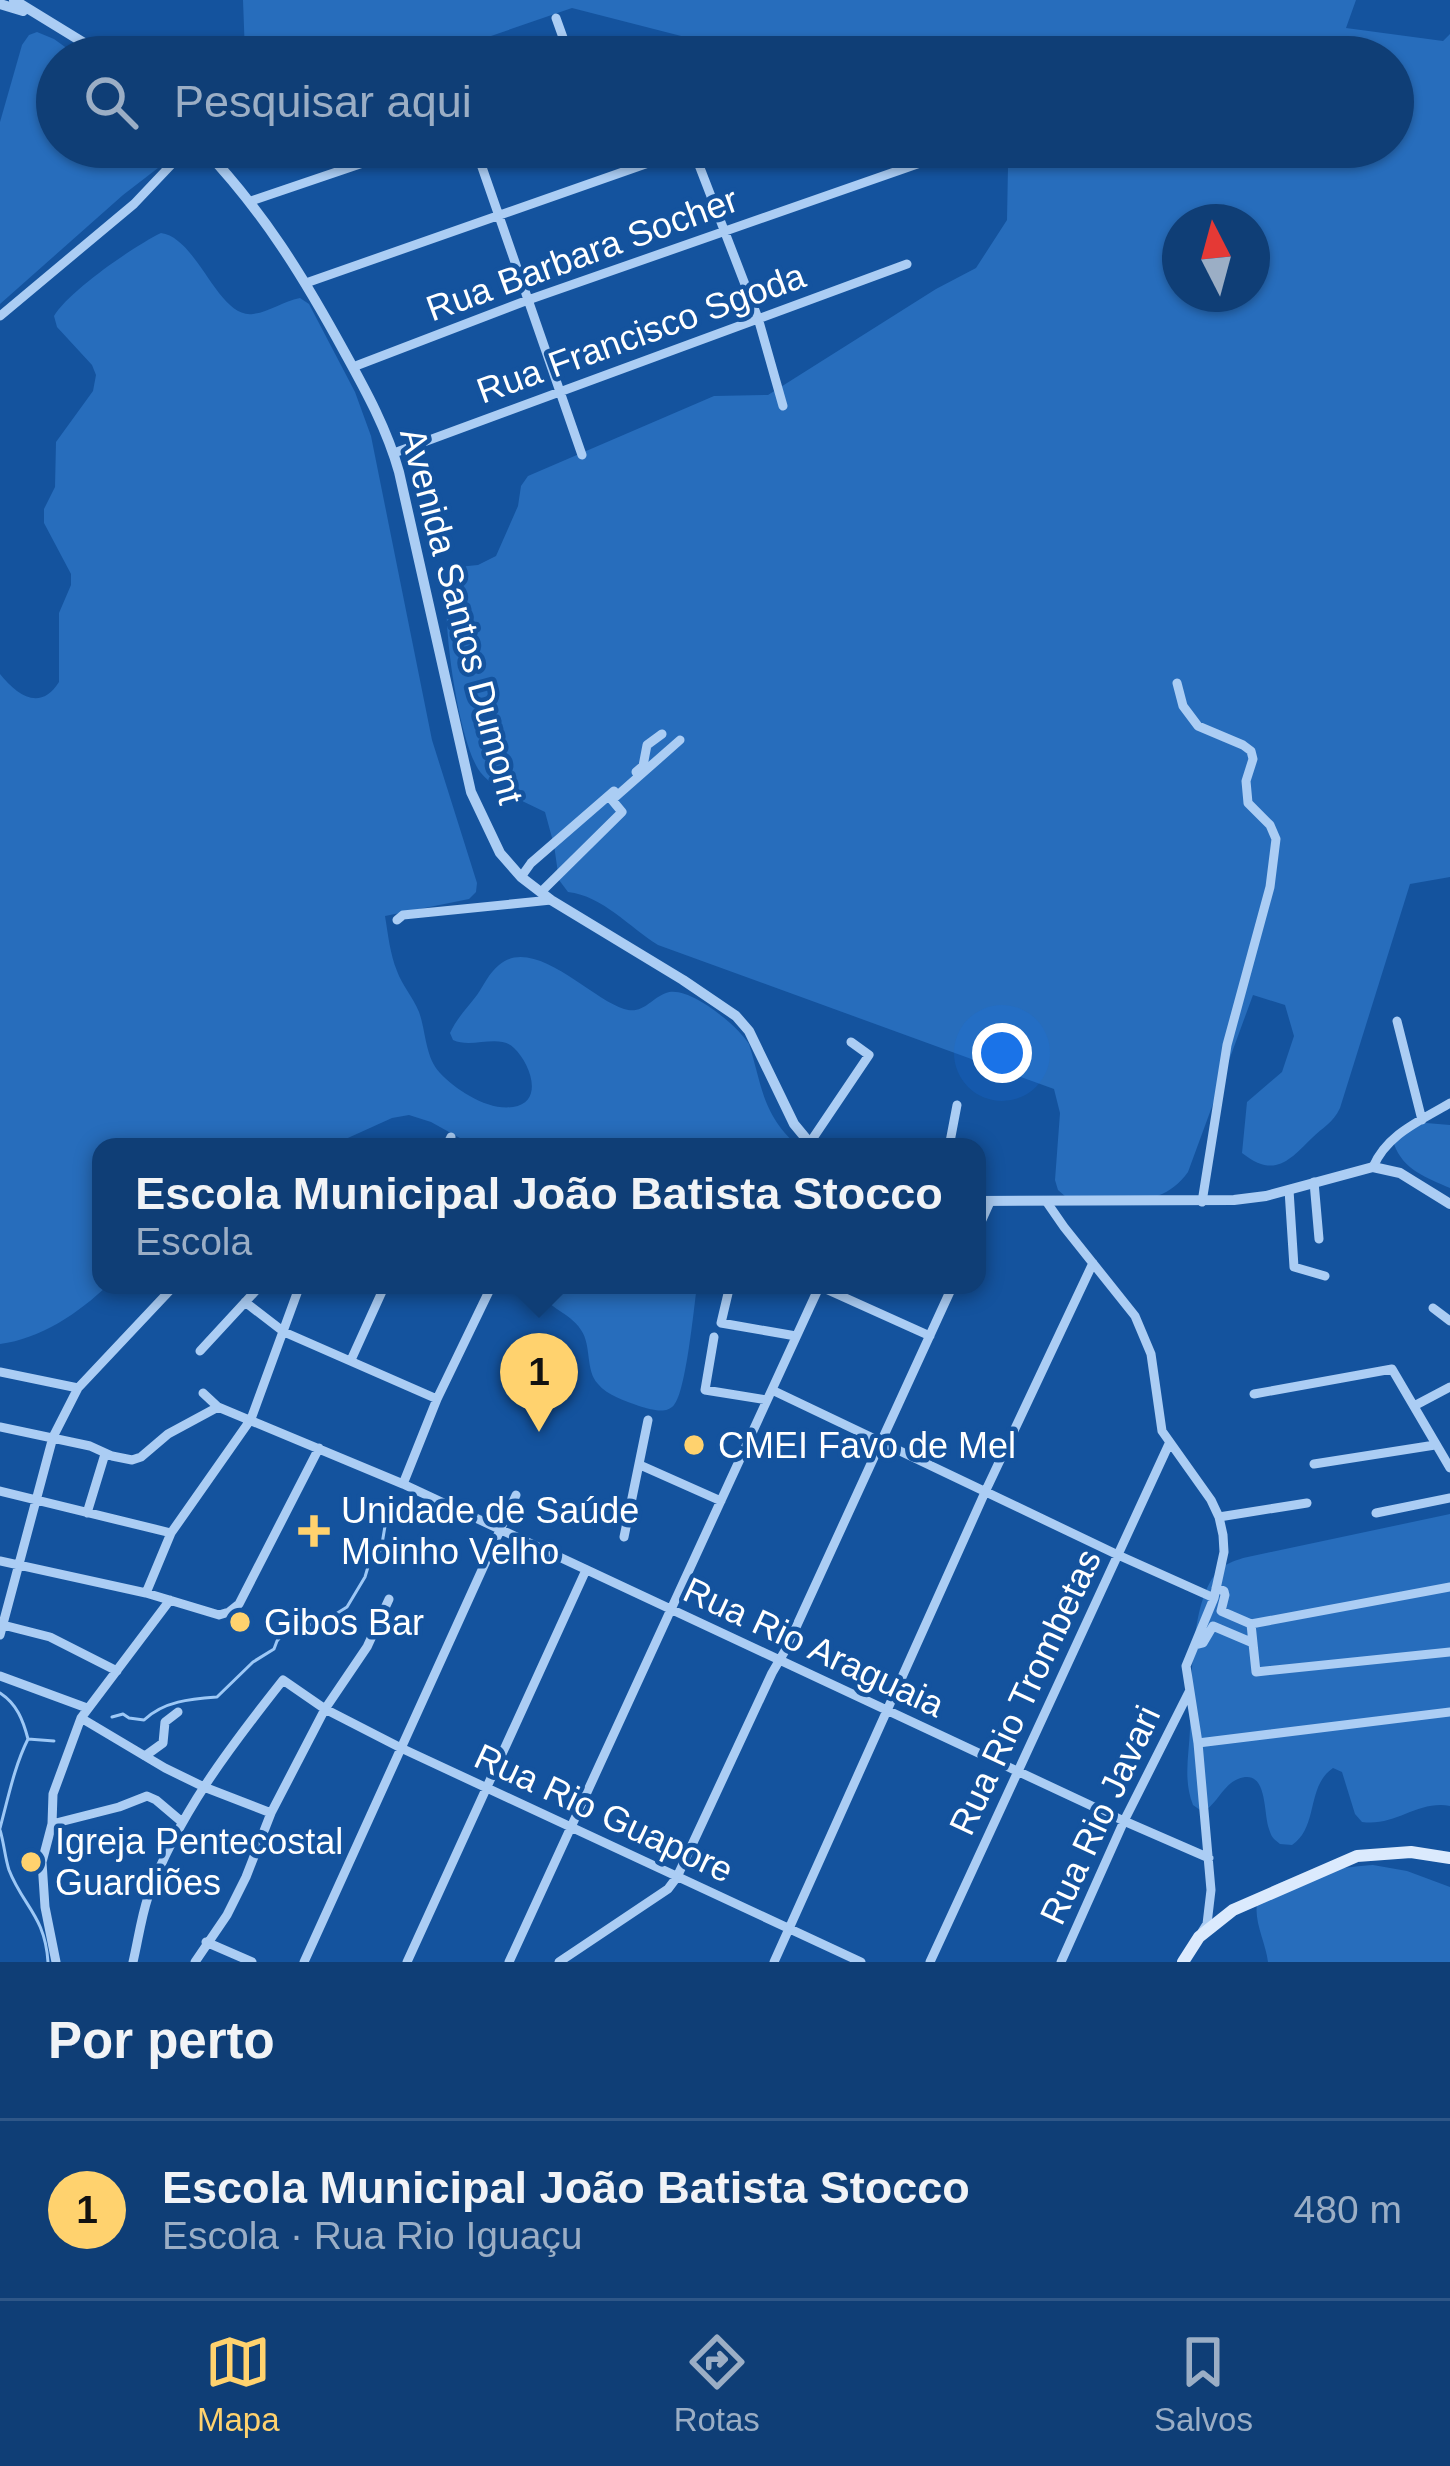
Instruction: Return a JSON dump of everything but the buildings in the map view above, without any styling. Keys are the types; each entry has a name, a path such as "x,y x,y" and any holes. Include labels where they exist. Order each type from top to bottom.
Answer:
{"main road":[{"path":"1183,1962 1199,1937 1233,1910 1357,1856 1411,1852 1450,1858"}],"street":[{"path":"14,0 72,36"},
{"path":"0,4 38,15"},
{"path":"556,18 562,36"},
{"path":"0,316 134,204 168,168"},
{"name":"Avenida Santos Dumont","path":"221,168 251,201 306,283 384,427 394,453 471,792 500,853 546,896 736,1016 749,1031 787,1112 806,1138"},
{"path":"251,201 348,168"},
{"path":"482,168 582,455"},
{"path":"306,283 632,168"},
{"path":"701,168 758,318 783,406"},
{"name":"Rua Barbara Socher","path":"353,367 528,300 906,168"},
{"name":"Rua Francisco Sgoda","path":"394,453 908,264"},
{"path":"1177,683 1183,706 1198,726 1251,751 1248,803 1276,838 1266,904 1227,1045 1202,1202"},
{"path":"521,877 643,766 647,746 662,734"},
{"path":"397,920 403,915 546,896 622,812 612,800 680,740"},
{"path":"1397,1021 1422,1120"},
{"path":"816,1138 869,1055 851,1042"},
{"path":"1373,1167 1381,1149 1450,1103"},
{"path":"951,1138 957,1106"},
{"path":"986,1202 1250,1198 1373,1167 1400,1173 1450,1204"},
{"path":"1314,1182 1319,1239"},
{"path":"1288,1190 1294,1267 1325,1276"},
{"path":"1046,1201 1135,1316 1151,1354 1162,1431 1219,1516 1224,1552 1215,1593 1186,1666 1211,1891 1207,1924 1199,1937"},
{"path":"774,1962 1093,1263"},
{"path":"117,1671 50,1636 1,1630 53,1437 78,1388 167,1294"},
{"path":"200,1351 254,1294"},
{"path":"146,1593 171,1533 251,1419 297,1294"},
{"path":"351,1360 381,1294"},
{"path":"403,1484 488,1294"},
{"path":"728,1294 721,1323 796,1336"},
{"path":"509,1962 815,1294"},
{"path":"839,1294 930,1336"},
{"path":"559,1962 668,1889 677,1876 949,1294"},
{"path":"245,1303 284,1332 437,1399"},
{"path":"1432,1308 1450,1321"},
{"path":"714,1336 705,1390 770,1395 986,1490 1118,1556 1215,1593 1223,1591 1213,1627 1203,1643 1195,1645"},
{"path":"1254,1394 1392,1370 1450,1468"},
{"path":"0,1372 78,1388"},
{"path":"1414,1406 1450,1387"},
{"name":"Rua Rio Araguaia","path":"203,1393 218,1407 403,1484 1208,1858"},
{"path":"0,1426 90,1446 125,1460 141,1457 168,1434 218,1407"},
{"path":"624,1537 648,1420"},
{"name":"Rua Rio Trombetas","path":"931,1962 1169,1444"},
{"path":"1315,1464 1435,1445"},
{"path":"0,1561 146,1593 219,1615 229,1612 238,1604 320,1448"},
{"path":"87,1513 105,1454"},
{"path":"640,1465 721,1501"},
{"path":"0,1491 171,1533"},
{"path":"304,1962 516,1496"},
{"path":"1376,1513 1450,1498"},
{"path":"1219,1516 1307,1503"},
{"path":"407,1962 586,1570"},
{"path":"1221,1611 1251,1624 1450,1587"},
{"path":"195,1962 227,1915 271,1813 389,1599"},
{"path":"56,1962 42,1862 52,1824 53,1794 84,1713 170,1600"},
{"path":"1251,1624 1256,1672 1450,1652"},
{"path":"1213,1627 1253,1643"},
{"path":"0,1676 84,1713 145,1756 204,1787 271,1813"},
{"name":"Rua Rio Guapore","path":"204,1787 283,1680 325,1709 400,1748 862,1962"},
{"name":"Rua Rio Javari","path":"1061,1962 1189,1692"},
{"path":"145,1756 163,1743 166,1721 178,1712"},
{"path":"1198,1743 1450,1712"},
{"path":"134,1962 147,1900 182,1822 204,1787"},
{"path":"52,1824 147,1796 182,1822"},
{"path":"1211,1891 1218,1906 1233,1910"},
{"path":"206,1942 252,1962"}],"shaded area":[{"path":"243,0 1356,0 1346,28 1406,36 681,36 572,8 491,36 244,36"},
{"path":"1450,34 1450,877 1410,884 1340,1108 1331,1121 1280,1164 1263,1165 1242,1153 1247,1102 1282,1072 1294,1036 1285,1005 1253,995 1188,1172 1163,1194 1148,1199 1066,1197 1058,1190 1060,1113 1054,1089 658,945 604,906 568,892 559,880 545,812 494,785 473,759 454,686 448,632 451,579 458,567 478,565 496,556 528,476 714,396 768,395 976,268 1007,220 1008,168 1414,168 1414,37 1443,41"},
{"path":"29,35 47,36 36,36 36,168 158,168 0,304 0,122"},
{"path":"161,233 174,238 218,292 241,312 259,313 300,298 309,304 355,392 371,436 432,740 477,883 469,899 385,916 395,964 419,1012 435,1067 483,1102 513,1107 529,1098 532,1081 514,1048 501,1042 460,1042 450,1033 495,968 513,958 529,958 624,1009 636,1010 675,992 712,1008 749,1044 771,1112 790,1138 460,1138 409,1115 348,1138 92,1138 92,1294 98,1294 58,1323 30,1337 0,1344 0,674 21,694 36,698 59,682 59,613 71,574 44,523 44,509 55,487 56,442 93,391 96,375 57,327 54,316 73,294"},
{"path":"1413,1125 1450,1125 1450,1188 1410,1167 1394,1144"},
{"path":"540,1294 696,1294 686,1367 674,1405 662,1411 648,1409 602,1388 591,1372 581,1330"},
{"path":"1450,1514 1450,1806 1362,1822 1342,1772 1333,1768 1319,1785 1306,1828 1292,1845 1280,1844 1272,1836 1255,1779 1233,1782 1203,1812 1193,1805 1187,1767 1194,1646 1202,1603 1218,1571 1243,1558"},
{"path":"1373,1865 1450,1887 1450,1962 1268,1962 1257,1911 1262,1894 1307,1874"}],"waterway":[{"path":"112,1717 123,1714 144,1720 169,1705 217,1697 274,1649 282,1635 347,1607 370,1560 381,1550 390,1496"},
{"path":"0,1693 18,1713 28,1739 0,1828"},
{"path":"28,1739 54,1741"},
{"path":"0,1830 9,1870 38,1922 48,1962"}],"place":[{"name":"Escola Municipal João Batista Stocco","path":"539,1432"},
{"name":"CMEI Favo de Mel","path":"694,1445"},
{"name":"Unidade de Saúde Moinho Velho","path":"314,1531"},
{"name":"Gibos Bar","path":"240,1622"},
{"name":"Igreja Pentecostal Guardiões","path":"31,1862"}]}
